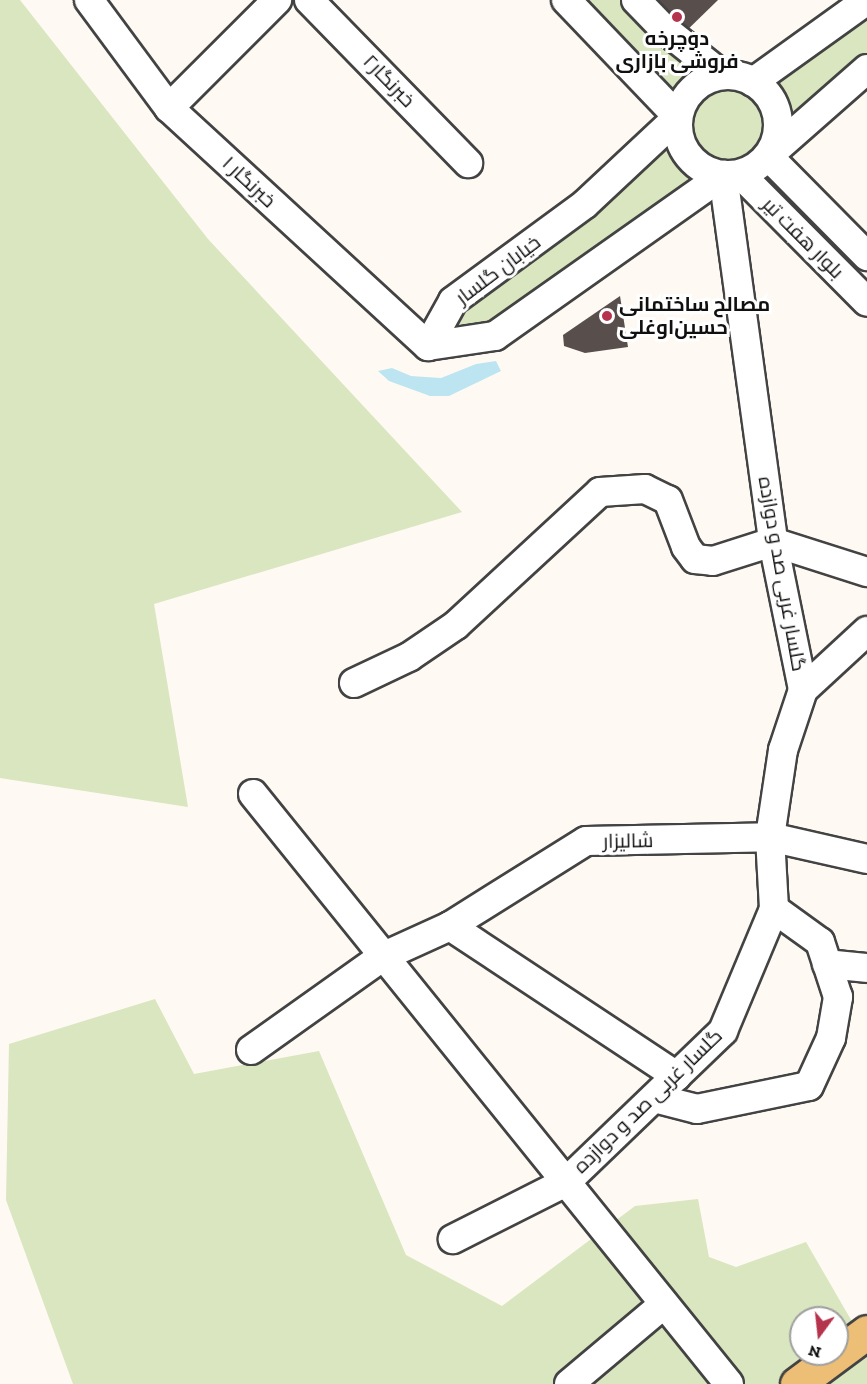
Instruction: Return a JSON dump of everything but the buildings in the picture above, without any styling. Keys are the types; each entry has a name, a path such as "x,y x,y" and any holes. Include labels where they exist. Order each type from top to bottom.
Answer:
{"main road":[{"path":"797,1384 867,1332"}],"street":[{"name":"خبرنگار ۱","path":"89,0 169,108 428,346"},
{"path":"169,108 277,0"},
{"name":"خبرنگار۲","path":"309,0 468,163"},
{"path":"566,0 678,117"},
{"path":"636,0 663,28 722,75 753,82 775,107 777,132 768,156"},
{"path":"753,82 867,0"},
{"path":"428,346 495,336 731,174 768,156 867,69"},
{"path":"722,75 693,89 678,117 678,134 693,162 731,174"},
{"name":"خیابان گلسار","path":"428,346 453,301 585,204 678,117"},
{"name":"بلوار هفت تیر","path":"768,156 867,256"},
{"name":"بلوار هفت تیر","path":"731,174 867,302"},
{"name":"گلسار غربی صد و دوازده","path":"453,1239 566,1182 723,1031 774,909 770,837 783,750 803,690 773,542 731,174"},
{"path":"354,683 409,657 456,626 600,492 645,489 668,500 686,547 695,559 713,561 773,542 867,572"},
{"path":"803,690 867,631"},
{"path":"253,794 382,957 729,1384"},
{"name":"شالیزار","path":"251,1050 382,957 450,926 586,842 770,837 867,859"},
{"path":"654,1098 698,1108 809,1086 831,1038 838,997 820,942 774,909"},
{"path":"450,926 677,1076"},
{"path":"827,964 867,968"},
{"path":"569,1384 664,1304"}],"green space":[{"path":"0,0 20,0 208,239 462,512 154,604 188,807 0,778"},
{"path":"567,0 635,0 706,80 692,89 683,102 680,112 696,87 710,79 726,76 755,85 774,110 776,125 766,155 739,172 722,174 693,159 679,130"},
{"path":"867,0 867,69 776,141 775,107 766,93 753,82"},
{"path":"678,134 683,149 707,171 496,336 428,345 453,301"},
{"path":"155,999 194,1074 319,1051 406,1255 502,1306 635,1206 698,1199 709,1257 736,1267 806,1242 843,1306 789,1306 789,1366 801,1366 778,1384 73,1384 6,1200 9,1044"},
{"path":"849,1316 854,1325 849,1329"},
{"path":"867,1332 867,1384 799,1384 823,1366 849,1366 849,1346"}],"water":[{"path":"496,361 501,371 449,396 430,396 389,381 378,371 392,368 411,376 441,378 476,364"}],"place":[{"name":"دوچرخه فروشی بازاری","path":"677,17"},
{"name":"مصالح ساختمانی حسین‌اوغلی","path":"607,316"}]}
